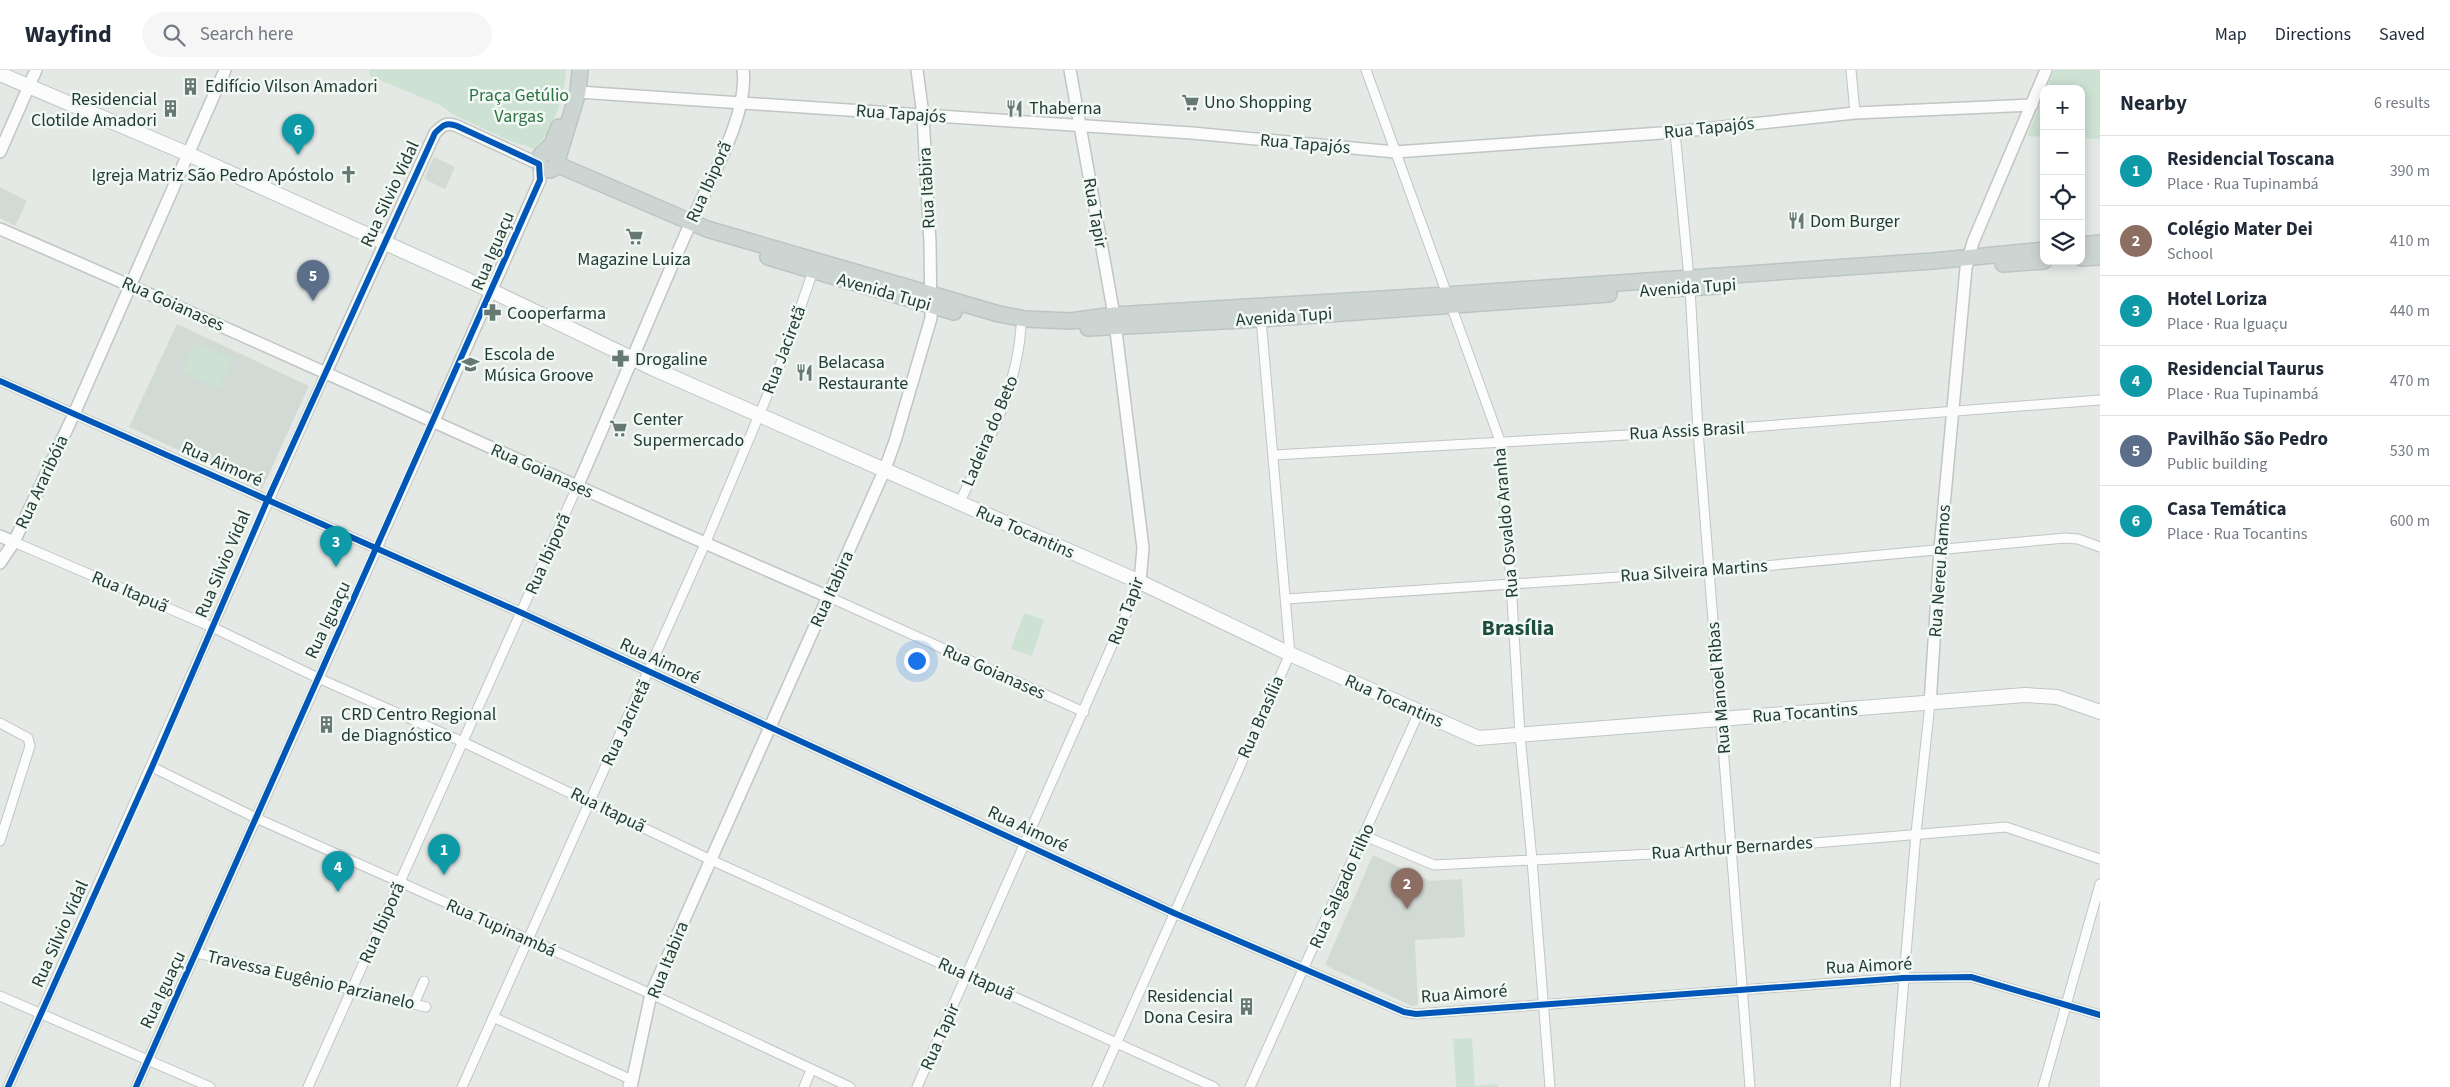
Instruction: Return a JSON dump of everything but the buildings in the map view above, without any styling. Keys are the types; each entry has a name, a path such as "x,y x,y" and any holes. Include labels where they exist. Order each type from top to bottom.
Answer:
{"main road":[{"name":"Rua Iguaçu","path":"547,163 572,82 571,70"},
{"name":"Rua Iguaçu","path":"547,163 578,92 580,70"},
{"name":"Rua Tocantins","path":"0,74 188,154 492,291 634,359 885,469 959,504 1140,582 1290,654 1478,738 2040,695 2057,697 2100,712"},
{"name":"Avenida Tupi","path":"547,163 689,228 813,271 931,301 1026,319 1071,321 1261,319 1450,300"},
{"name":"Avenida Tupi","path":"689,228 1021,328 1058,330 1114,321 1450,300 1967,263 2040,261"},
{"path":"2085,246 2100,244"},
{"name":"Avenida Tupi","path":"1967,263 2040,251"},
{"path":"2085,258 2100,257"}],"street":[{"path":"0,152 36,70"},
{"name":"Rua Araribóia","path":"0,563 14,542 74,414 225,70"},
{"name":"Rua Ibiporã","path":"308,1087 522,613 634,359 689,228 714,175 741,104 745,79 744,70"},
{"name":"Rua Itabira","path":"630,1085 651,994 885,469 925,337 931,301 923,115 917,70"},
{"name":"Rua Tapir","path":"917,1087 1140,582 1143,548 1114,321 1070,70"},
{"name":"Rua Osvaldo Aranha","path":"1366,70 1500,441 1520,735 1550,1087"},
{"path":"1851,70 1855,113"},
{"name":"Rua Nereu Ramos","path":"1895,1087 1916,833 1930,704 1940,549 1967,263 2046,70"},
{"name":"Rua Tapajós","path":"578,92 1192,133 1395,152 1676,132 1855,113 2032,105"},
{"name":"Rua Silvio Vidal","path":"8,1087 152,767 267,501 435,133 448,123 547,163"},
{"name":"Rua Manoel Ribas","path":"1676,132 1690,283 1698,431 1750,1087"},
{"name":"Rua Iguaçu","path":"136,1087 377,550 547,163"},
{"name":"Rua Goianases","path":"0,229 131,285 326,372 433,423 829,597 1084,712"},
{"name":"Rua Jaciretã","path":"462,1087 649,673 705,544 783,358 813,271"},
{"name":"Rua Brasília","path":"1097,1087 1290,654 1261,319"},
{"name":"Ladeira do Beto","path":"959,504 1010,392 1020,348 1021,328"},
{"name":"Rua Aimoré","path":"0,381 522,613 770,729 1174,913 1304,970 1410,1013 1903,978 1971,977 2100,1015"},
{"name":"Rua Assis Brasil","path":"1274,455 1698,431 2100,400"},
{"name":"Rua Itapuã","path":"0,536 212,628 590,801 711,860 1214,1087"},
{"name":"Rua Silveira Martins","path":"1286,599 1511,582 1709,571 2065,538 2078,539 2100,547"},
{"name":"Rua Salgado Filho","path":"1250,1087 1365,836 1419,712"},
{"path":"0,723 28,738 30,742 0,841"},
{"name":"Rua Tupinambá","path":"152,767 256,818 651,994 850,1087"},
{"name":"Rua Arthur Bernardes","path":"1365,836 1434,865 1731,850 1916,833 2006,827 2100,859"},
{"path":"2044,1087 2100,884"},
{"name":"Travessa Eugênio Parzianelo","path":"197,953 426,1007"},
{"path":"414,1004 424,981"},
{"path":"0,996 210,1087"},
{"path":"493,1017 630,1085"},
{"path":"804,1087 811,1070"}],"shaded area":[{"path":"434,157 455,167 445,189 424,179"},
{"path":"0,187 27,201 15,226 0,218"},
{"path":"177,324 309,386 262,489 129,427"},
{"path":"1373,855 1430,881 1462,879 1465,937 1415,940 1418,1005 1412,1006 1325,965"}],"green space":[{"name":"Praça Getúlio Vargas","path":"369,70 566,70 557,112 547,133 534,149 508,140 452,114 442,106 370,76"},
{"path":"2054,70 2100,70 2100,139 2085,138 2085,85 2048,85"},
{"path":"2040,105 2040,137 2027,136"},
{"path":"195,343 231,359 219,388 182,372"},
{"path":"1024,613 1044,620 1032,656 1011,649"},
{"path":"1472,1038 1475,1086 1497,1084 1498,1087 1456,1087 1453,1039"}],"cycle path":[{"path":"8,1087 152,767 267,501 435,133 445,125 457,126 539,164 540,180 136,1087"},
{"path":"0,381 522,613 1174,913 1404,1012 1416,1014 1903,978 1971,977 2100,1015"}],"place":[{"name":"Edifício Vilson Amadori","path":"191,86"},
{"name":"Uno Shopping","path":"1190,102"},
{"name":"Thaberna","path":"1015,108"},
{"name":"Residencial Clotilde Amadori","path":"171,109"},
{"name":"Casa Temática","path":"298,155"},
{"name":"Igreja Matriz São Pedro Apóstolo","path":"348,175"},
{"name":"Dom Burger","path":"1796,221"},
{"name":"Magazine Luiza","path":"634,236"},
{"name":"Pavilhão São Pedro","path":"313,301"},
{"name":"Cooperfarma","path":"493,313"},
{"name":"Drogaline","path":"621,359"},
{"name":"Escola de Música Groove","path":"470,364"},
{"name":"Belacasa Restaurante","path":"804,372"},
{"name":"Center Supermercado","path":"619,429"},
{"name":"Hotel Loriza","path":"336,567"},
{"name":"CRD Centro Regional de Diagnóstico","path":"327,724"},
{"name":"Residencial Toscana","path":"444,875"},
{"name":"Residencial Taurus","path":"338,892"},
{"name":"Colégio Mater Dei","path":"1407,909"},
{"name":"Residencial Dona Cesira","path":"1247,1006"}],"district":[{"name":"Brasília","path":"1518,628"}]}
